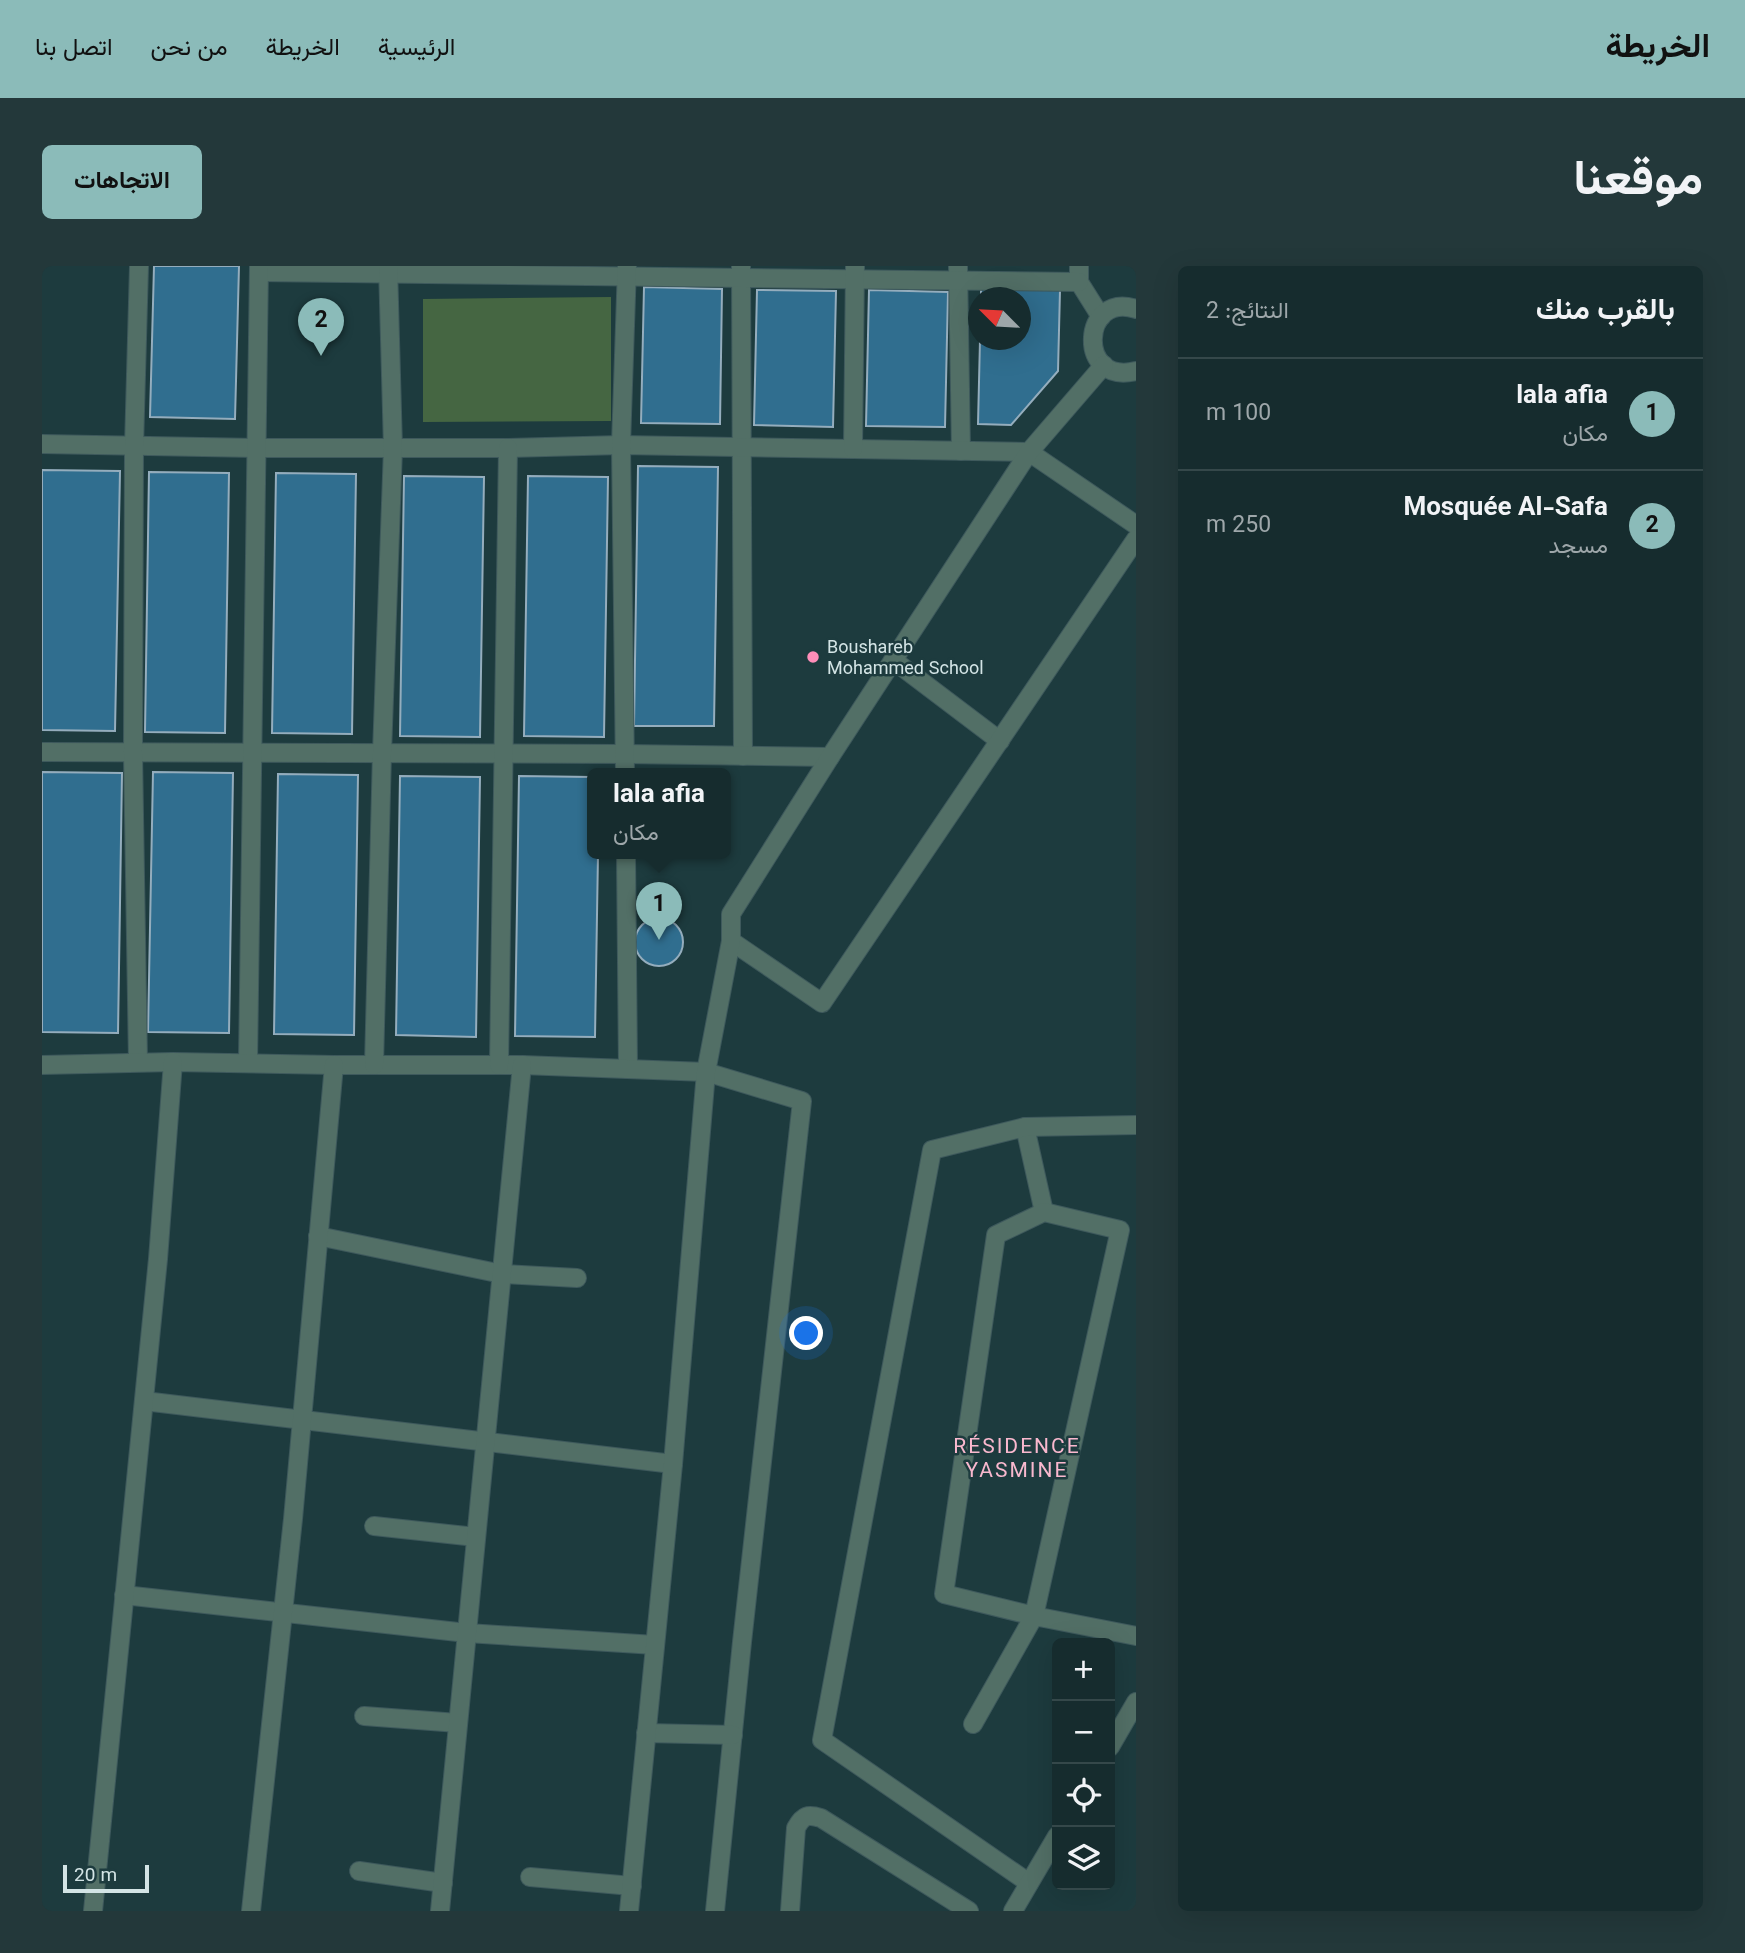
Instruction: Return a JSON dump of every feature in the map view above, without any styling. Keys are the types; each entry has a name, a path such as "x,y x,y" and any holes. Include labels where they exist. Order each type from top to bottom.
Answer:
{"street":[{"path":"138,1062 133,753 134,447 139,266"},
{"path":"248,1063 259,269 1079,274 1101,317"},
{"path":"374,1065 393,448 388,270"},
{"path":"625,768 621,445 627,271"},
{"path":"741,272 743,756"},
{"path":"853,449 855,273"},
{"path":"958,273 961,451"},
{"path":"1136,309 1120,307 1110,310 1101,317 1092,336 1092,347 1104,365 1123,373 1136,371"},
{"path":"629,1911 673,1464 706,1072 731,941 731,914 1029,452 1104,365"},
{"path":"42,444 257,448 621,445 1029,452 1136,525"},
{"path":"499,1065 508,448"},
{"path":"731,941 822,1003 1136,539"},
{"path":"893,660 1000,741"},
{"path":"42,752 830,757"},
{"path":"626,859 628,1069"},
{"path":"42,1065 138,1062 522,1065 706,1072 802,1101 715,1911"},
{"path":"93,1911 158,1259 173,1062"},
{"path":"251,1911 293,1519 334,1065"},
{"path":"440,1911 522,1065"},
{"path":"1029,1884 822,1740 932,1150 1025,1127 1136,1125"},
{"path":"1025,1127 1044,1212"},
{"path":"973,1724 1034,1616 1120,1230 1044,1212 996,1235 944,1594 1034,1616 1136,1636"},
{"path":"318,1236 502,1274 577,1278"},
{"path":"144,1401 673,1464"},
{"path":"374,1525 476,1538"},
{"path":"124,1595 467,1633 655,1645"},
{"path":"1115,1738 1136,1702"},
{"path":"364,1716 458,1723"},
{"path":"646,1733 733,1735"},
{"path":"790,1911 796,1828 802,1818 810,1814 821,1818 970,1911"},
{"path":"1013,1911 1052,1845"},
{"path":"359,1871 443,1883"},
{"path":"530,1877 632,1886"}],"green space":[{"path":"611,297 611,421 423,422 423,299"}],"building":[{"path":"154,266 239,266 235,419 150,417"},
{"path":"644,287 722,289 720,424 641,423"},
{"path":"757,290 836,291 833,427 754,425"},
{"path":"869,290 948,292 945,427 866,426"},
{"path":"1031,290 1060,290 1058,371 1011,425 978,424 980,350 1031,350"},
{"path":"638,466 718,467 714,726 634,726"},
{"path":"42,470 120,471 115,731 42,730"},
{"path":"149,472 229,473 225,733 145,732"},
{"path":"276,473 356,474 352,734 272,733"},
{"path":"404,476 484,477 480,737 400,736"},
{"path":"528,476 608,477 604,737 524,736"},
{"path":"42,772 122,773 118,1033 42,1032"},
{"path":"153,772 233,773 229,1033 148,1032"},
{"path":"278,774 358,775 354,1035 274,1034"},
{"path":"400,776 480,777 476,1037 396,1035"},
{"path":"519,776 587,777 587,859 598,859 595,1037 515,1036"},
{"path":"659,918 676,925 683,942 676,959 659,966 642,959 635,942 642,925"}],"place":[{"name":"Mosquée Al-Safa","path":"321,356"},
{"name":"Boushareb Mohammed School","path":"813,657"},
{"name":"lala afia","path":"659,940"}],"district":[{"name":"RÉSIDENCE YASMINE","path":"1017,1458"}]}
